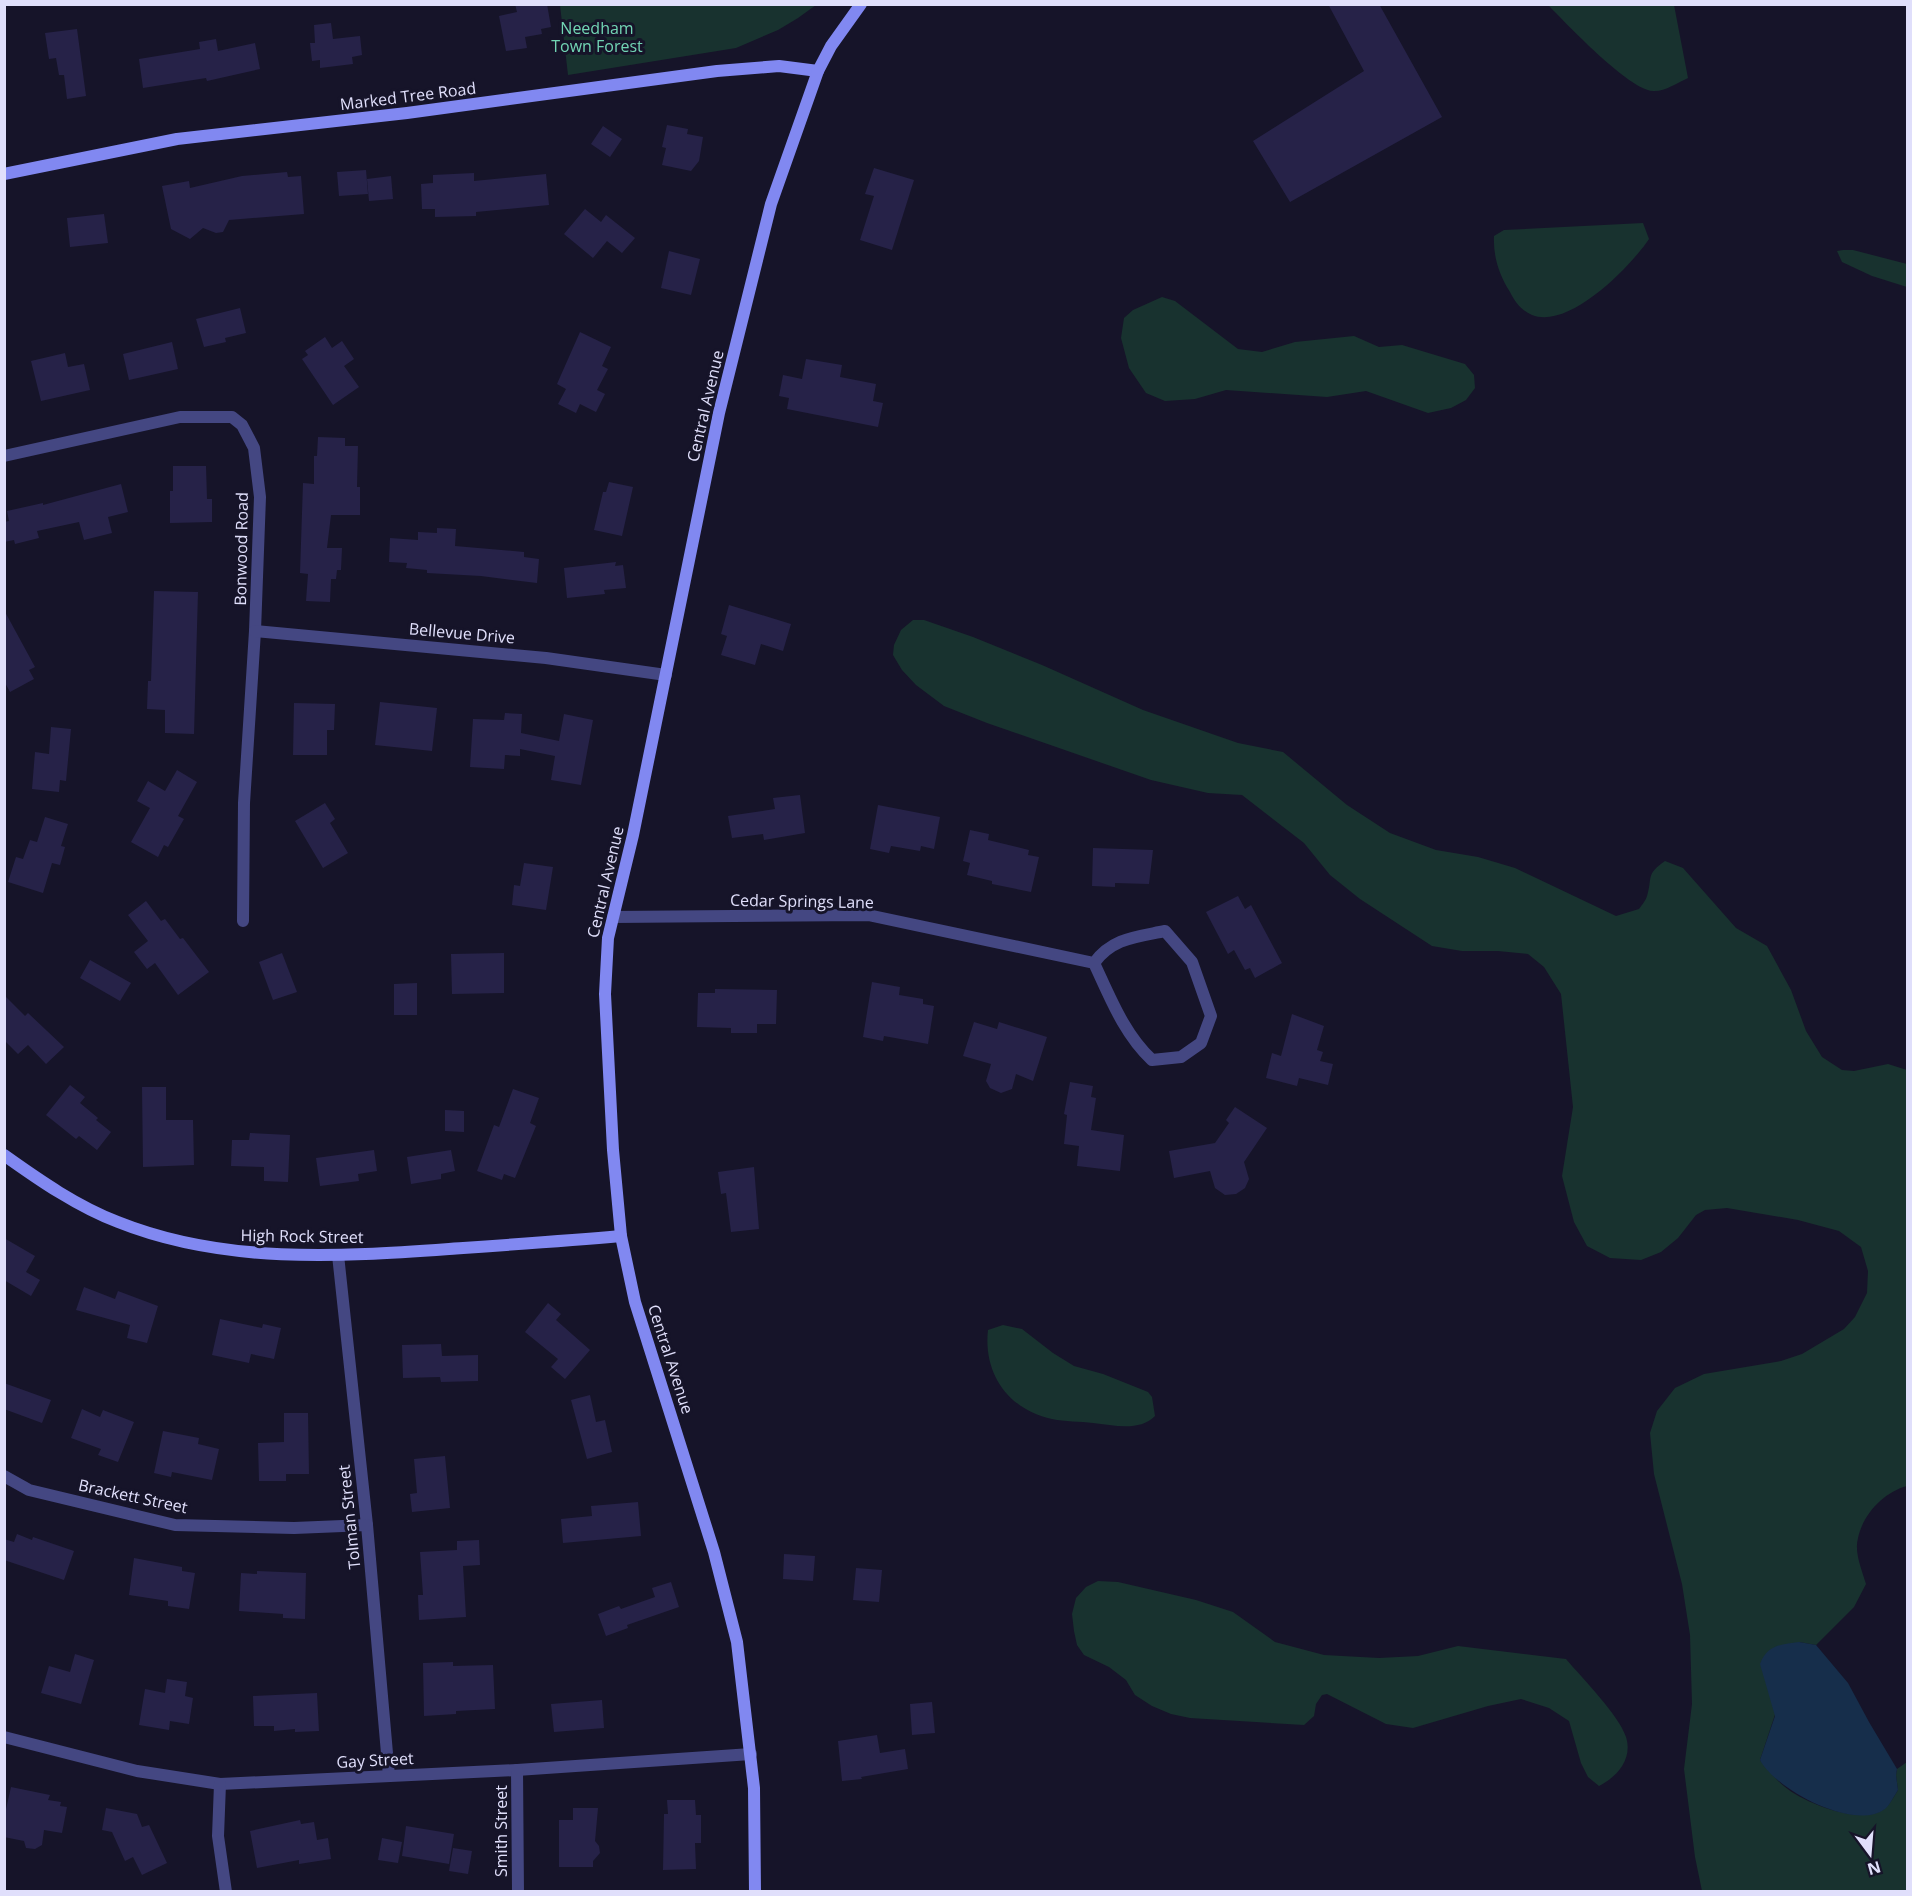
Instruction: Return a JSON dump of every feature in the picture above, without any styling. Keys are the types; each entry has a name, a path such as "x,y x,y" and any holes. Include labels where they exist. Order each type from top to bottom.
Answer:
{"main road":[{"name":"Central Avenue","path":"754,1892 755,1808 751,1754 736,1642 714,1552 635,1302 621,1236 613,1150 604,994 608,938 633,835 719,413 771,204 818,71 831,46 861,4"},
{"name":"Marked Tree Road","path":"4,174 177,139 407,113 717,71 778,66 818,71"},
{"name":"High Rock Street","path":"4,1155 48,1185 117,1222 175,1240 245,1253 338,1255 621,1236"}],"street":[{"name":"Bonwood Road","path":"4,456 180,417 232,417 242,425 254,447 260,497 255,631 244,803 243,921"},
{"name":"Bellevue Drive","path":"255,631 546,658 666,675"},
{"name":"Cedar Springs Lane","path":"613,917 868,915 1094,963"},
{"path":"1165,931 1192,962 1211,1016 1201,1043 1181,1057 1152,1060 1137,1046 1114,1006 1094,963 1103,951 1125,939 1165,931"},
{"name":"Tolman Street","path":"338,1255 367,1525 389,1776"},
{"name":"Brackett Street","path":"4,1476 29,1490 176,1525 294,1528 367,1525"},
{"name":"Gay Street","path":"4,1737 137,1771 220,1784 517,1770 751,1754"},
{"name":"Smith Street","path":"517,1770 518,1892"},
{"path":"220,1784 218,1836 226,1892"}],"green space":[{"name":"Needham Town Forest","path":"560,4 816,5 778,30 736,48 568,75"},
{"path":"1548,5 1674,5 1688,78 1662,90 1653,91 1642,88 1598,54"},
{"path":"1643,223 1649,239 1640,251 1598,293 1581,305 1563,313 1547,317 1532,315 1525,311 1512,296 1498,265 1494,236 1504,230"},
{"path":"1853,250 1907,264 1907,287 1872,276 1842,262 1837,251"},
{"path":"1162,297 1175,301 1238,349 1262,352 1295,342 1354,336 1379,347 1402,345 1465,364 1474,375 1475,388 1466,400 1451,408 1428,413 1366,391 1327,397 1226,390 1195,399 1165,401 1146,393 1129,368 1121,338 1124,318 1133,310"},
{"path":"913,620 924,620 973,637 1143,710 1238,743 1283,752 1347,805 1390,833 1436,850 1478,857 1515,868 1616,916 1639,909 1649,890 1652,873 1665,861 1683,868 1736,928 1767,946 1791,990 1806,1031 1822,1057 1842,1070 1854,1071 1888,1064 1907,1070 1907,1486 1890,1493 1876,1505 1861,1529 1857,1550 1866,1584 1854,1607 1816,1645 1799,1642 1760,1760 1775,1778 1805,1800 1848,1814 1862,1815 1874,1814 1888,1805 1898,1790 1897,1769 1907,1762 1907,1891 1702,1891 1695,1857 1684,1769 1692,1704 1690,1635 1682,1584 1654,1474 1650,1433 1657,1411 1675,1388 1704,1374 1781,1361 1802,1354 1844,1329 1855,1317 1867,1293 1868,1271 1861,1247 1839,1231 1798,1220 1727,1208 1705,1210 1696,1215 1678,1238 1661,1252 1641,1260 1610,1258 1587,1246 1574,1222 1562,1176 1573,1107 1561,994 1544,967 1528,954 1462,951 1432,946 1360,899 1330,875 1304,843 1242,795 1208,793 1151,780 944,706 916,685 902,670 893,655 894,645 901,630"},
{"path":"1003,1325 1022,1329 1074,1366 1103,1374 1148,1392 1152,1397 1155,1416 1142,1424 1118,1426 1052,1419 1023,1407 1002,1388 990,1361 988,1330"},
{"path":"1098,1581 1118,1582 1196,1600 1233,1612 1275,1642 1324,1655 1379,1658 1418,1656 1458,1646 1566,1659 1622,1728 1628,1745 1625,1760 1612,1778 1599,1786 1588,1777 1581,1763 1569,1721 1549,1708 1521,1699 1413,1728 1386,1724 1327,1694 1322,1695 1316,1704 1314,1716 1304,1725 1190,1718 1171,1714 1135,1695 1126,1680 1109,1667 1084,1655 1077,1645 1072,1614 1076,1598 1086,1587"}],"water":[{"path":"1799,1642 1816,1645 1848,1683 1897,1769 1898,1790 1885,1809 1871,1815 1854,1815 1817,1804 1781,1783 1760,1760 1775,1716 1760,1664 1771,1649"}],"building":[{"path":"515,4 547,4 551,27 541,29 542,34 525,37 527,48 506,51 499,16 517,12"},
{"path":"1328,4 1379,4 1442,117 1290,202 1253,141 1364,71"},
{"path":"331,23 333,39 360,36 362,55 352,57 353,64 320,68 320,60 312,61 310,43 315,43 314,25"},
{"path":"77,29 86,96 67,99 64,75 59,75 56,58 49,59 45,33"},
{"path":"216,39 218,51 255,43 260,69 207,81 206,78 143,88 139,59 200,49 199,42"},
{"path":"667,125 688,129 687,134 703,137 699,161 691,171 662,165 666,148 662,147"},
{"path":"603,126 622,139 610,157 591,144"},
{"path":"874,168 914,180 892,250 860,240 874,196 865,194"},
{"path":"366,170 368,194 339,196 337,172"},
{"path":"287,172 288,177 301,176 304,214 229,220 223,232 216,233 203,228 190,239 171,229 162,186 189,181 190,188 242,176"},
{"path":"474,173 474,181 546,174 549,205 476,212 476,216 435,217 435,209 422,209 421,184 433,183 433,175"},
{"path":"391,176 393,199 369,201 367,179"},
{"path":"585,209 601,222 606,215 635,238 622,253 607,241 593,258 564,234"},
{"path":"104,214 108,243 70,247 67,218"},
{"path":"669,251 700,259 691,295 661,288"},
{"path":"240,308 246,333 225,338 226,342 204,347 196,319"},
{"path":"580,332 611,347 602,366 608,369 597,390 605,394 596,412 580,404 576,413 558,404 566,389 557,384"},
{"path":"325,337 332,348 342,341 354,359 344,366 359,387 333,405 302,359 308,355 305,351"},
{"path":"172,342 178,369 129,380 123,354"},
{"path":"65,353 68,367 84,364 90,390 41,401 31,361"},
{"path":"806,359 842,365 840,377 876,384 873,401 883,403 878,427 787,409 789,398 779,396 783,375 802,379"},
{"path":"318,437 345,438 345,446 358,446 357,487 360,487 360,515 331,515 327,548 342,548 341,570 337,570 336,579 331,579 330,602 306,601 308,574 300,573 303,483 314,484 314,456 317,456"},
{"path":"173,466 206,466 207,499 212,499 212,522 170,523"},
{"path":"609,482 633,487 622,536 594,530 603,492 606,492"},
{"path":"121,484 128,512 108,517 112,533 84,540 79,522 37,531 39,538 15,544 14,540 4,542 4,522 9,521 7,511 43,503 43,505"},
{"path":"437,528 456,529 455,546 524,552 524,557 539,559 537,583 481,576 427,573 427,570 406,568 407,563 389,562 390,538 418,540 418,532 437,533"},
{"path":"616,562 615,566 623,565 626,588 604,590 605,594 567,598 564,568"},
{"path":"154,591 198,592 194,734 165,733 165,710 147,709 148,681 151,681"},
{"path":"729,605 791,624 783,651 761,644 755,665 721,655 727,636 721,634"},
{"path":"4,610 35,667 29,670 34,679 10,692 4,681"},
{"path":"380,702 437,708 432,751 375,745"},
{"path":"294,703 335,704 334,730 327,730 327,755 293,755"},
{"path":"505,713 522,714 521,733 559,741 564,714 593,720 581,785 551,780 555,756 520,749 520,756 505,755 504,769 470,767 473,719 504,720"},
{"path":"51,727 71,729 66,781 60,780 59,792 32,789 35,752 49,754"},
{"path":"177,770 197,782 178,816 184,819 168,847 164,845 158,857 131,842 150,808 137,801 148,781 165,791"},
{"path":"800,795 805,833 764,840 763,834 732,838 728,816 775,809 773,798"},
{"path":"325,803 335,819 330,823 348,853 323,868 295,821"},
{"path":"878,805 940,817 934,849 921,846 920,851 891,846 889,853 870,849"},
{"path":"45,817 68,824 61,846 65,847 60,865 52,863 43,893 8,882 16,857 23,859 30,840 37,842"},
{"path":"970,830 989,834 988,840 1029,850 1028,855 1039,857 1031,892 992,884 992,881 967,875 970,863 963,861"},
{"path":"1093,848 1153,850 1149,884 1115,883 1115,887 1092,886"},
{"path":"524,863 553,867 546,910 512,905 514,885 520,886"},
{"path":"1238,896 1245,909 1251,905 1282,963 1255,978 1250,968 1245,970 1234,950 1228,954 1206,912"},
{"path":"146,901 161,921 165,919 180,939 183,938 209,972 178,995 155,963 147,969 134,952 148,941 128,915"},
{"path":"282,953 297,992 273,1000 259,962"},
{"path":"504,953 504,993 452,994 451,954"},
{"path":"90,960 131,983 120,1001 80,978"},
{"path":"872,982 900,987 899,995 923,999 923,1004 934,1006 928,1044 884,1036 883,1041 863,1037"},
{"path":"417,983 417,1015 394,1015 394,984"},
{"path":"715,989 777,990 776,1024 757,1024 757,1033 731,1033 731,1028 697,1027 698,993 715,993"},
{"path":"4,995 25,1016 28,1013 64,1047 46,1064 28,1045 18,1054 4,1040"},
{"path":"1292,1014 1324,1026 1317,1050 1323,1052 1320,1061 1333,1064 1328,1085 1299,1078 1297,1086 1266,1078 1272,1053 1281,1056"},
{"path":"974,1022 997,1029 999,1022 1047,1037 1033,1081 1016,1074 1012,1089 1001,1093 990,1088 986,1081 991,1064 963,1056"},
{"path":"1070,1082 1093,1086 1091,1097 1096,1098 1091,1130 1124,1135 1120,1171 1077,1166 1079,1146 1064,1144 1067,1115 1064,1114"},
{"path":"70,1085 85,1097 80,1103 111,1132 97,1150 79,1136 76,1139 46,1115"},
{"path":"142,1087 166,1087 166,1120 193,1120 194,1165 143,1167"},
{"path":"513,1089 539,1098 530,1123 536,1126 515,1178 504,1174 502,1180 477,1171 494,1125 499,1127"},
{"path":"1235,1107 1267,1128 1244,1162 1249,1179 1245,1188 1236,1194 1225,1195 1215,1188 1210,1171 1174,1178 1169,1151 1215,1143 1229,1123 1226,1120"},
{"path":"445,1110 464,1111 464,1132 445,1131"},
{"path":"250,1133 290,1135 288,1182 264,1181 264,1167 231,1166 232,1140 249,1140"},
{"path":"374,1150 377,1171 358,1174 359,1181 320,1186 316,1158"},
{"path":"451,1150 455,1171 441,1174 441,1179 411,1184 407,1157"},
{"path":"754,1167 759,1229 731,1232 726,1193 721,1194 718,1172"},
{"path":"4,1238 35,1256 26,1272 40,1280 31,1296 4,1280"},
{"path":"84,1287 115,1299 118,1291 158,1306 147,1343 127,1338 130,1325 76,1310"},
{"path":"548,1303 561,1314 556,1320 590,1350 565,1379 551,1367 558,1359 525,1332"},
{"path":"220,1319 262,1328 263,1324 281,1328 274,1359 251,1354 249,1363 212,1355"},
{"path":"441,1344 442,1356 478,1355 478,1381 441,1382 440,1377 403,1378 402,1345"},
{"path":"4,1383 51,1400 42,1423 4,1409"},
{"path":"590,1395 596,1422 605,1420 612,1452 587,1459 571,1400"},
{"path":"82,1409 100,1417 103,1410 134,1422 118,1462 98,1455 101,1449 71,1438"},
{"path":"284,1413 308,1413 309,1474 286,1474 286,1481 259,1481 258,1443 284,1442"},
{"path":"163,1431 199,1438 198,1444 219,1449 212,1480 172,1472 171,1477 154,1473"},
{"path":"445,1456 450,1508 412,1512 410,1494 417,1493 414,1459"},
{"path":"638,1502 641,1536 563,1543 561,1519 592,1516 591,1506"},
{"path":"17,1534 74,1551 64,1580 4,1560 4,1539 14,1542"},
{"path":"479,1540 480,1565 463,1566 466,1617 419,1620 418,1595 423,1595 420,1552 457,1550 457,1541"},
{"path":"784,1554 815,1556 813,1581 783,1579"},
{"path":"134,1558 182,1567 182,1571 195,1573 189,1609 168,1606 168,1601 129,1595"},
{"path":"856,1568 882,1570 879,1602 853,1600"},
{"path":"257,1571 306,1573 305,1619 283,1618 283,1614 239,1611 241,1573 257,1574"},
{"path":"671,1582 679,1607 627,1625 628,1628 606,1636 598,1614 655,1597 652,1588"},
{"path":"75,1654 94,1660 81,1704 41,1693 49,1666 70,1672"},
{"path":"453,1662 453,1666 493,1665 495,1709 456,1711 456,1714 424,1716 423,1663"},
{"path":"167,1679 187,1682 185,1696 193,1698 189,1724 170,1721 169,1730 139,1725 145,1689 165,1693"},
{"path":"317,1693 319,1731 295,1732 295,1729 274,1731 274,1726 254,1726 253,1696"},
{"path":"602,1700 604,1728 554,1732 551,1704"},
{"path":"932,1702 935,1733 912,1735 910,1704"},
{"path":"877,1735 880,1753 905,1749 908,1769 842,1781 838,1741"},
{"path":"11,1787 50,1795 48,1800 61,1802 60,1806 67,1807 62,1833 44,1830 42,1845 35,1849 26,1848 24,1841 4,1837 4,1818"},
{"path":"667,1800 695,1800 696,1815 701,1815 701,1843 695,1843 696,1869 663,1870 664,1814 668,1814"},
{"path":"106,1808 137,1814 142,1827 149,1825 167,1863 142,1875 133,1857 125,1861 112,1832 102,1830"},
{"path":"573,1808 598,1808 595,1841 600,1853 593,1861 593,1867 559,1867 559,1820 573,1820"},
{"path":"300,1820 301,1824 314,1822 317,1840 328,1838 331,1859 299,1864 299,1860 257,1868 250,1831"},
{"path":"406,1826 454,1834 449,1864 402,1856"},
{"path":"382,1838 402,1842 398,1863 378,1860"},
{"path":"453,1848 472,1851 468,1874 449,1871"}]}
